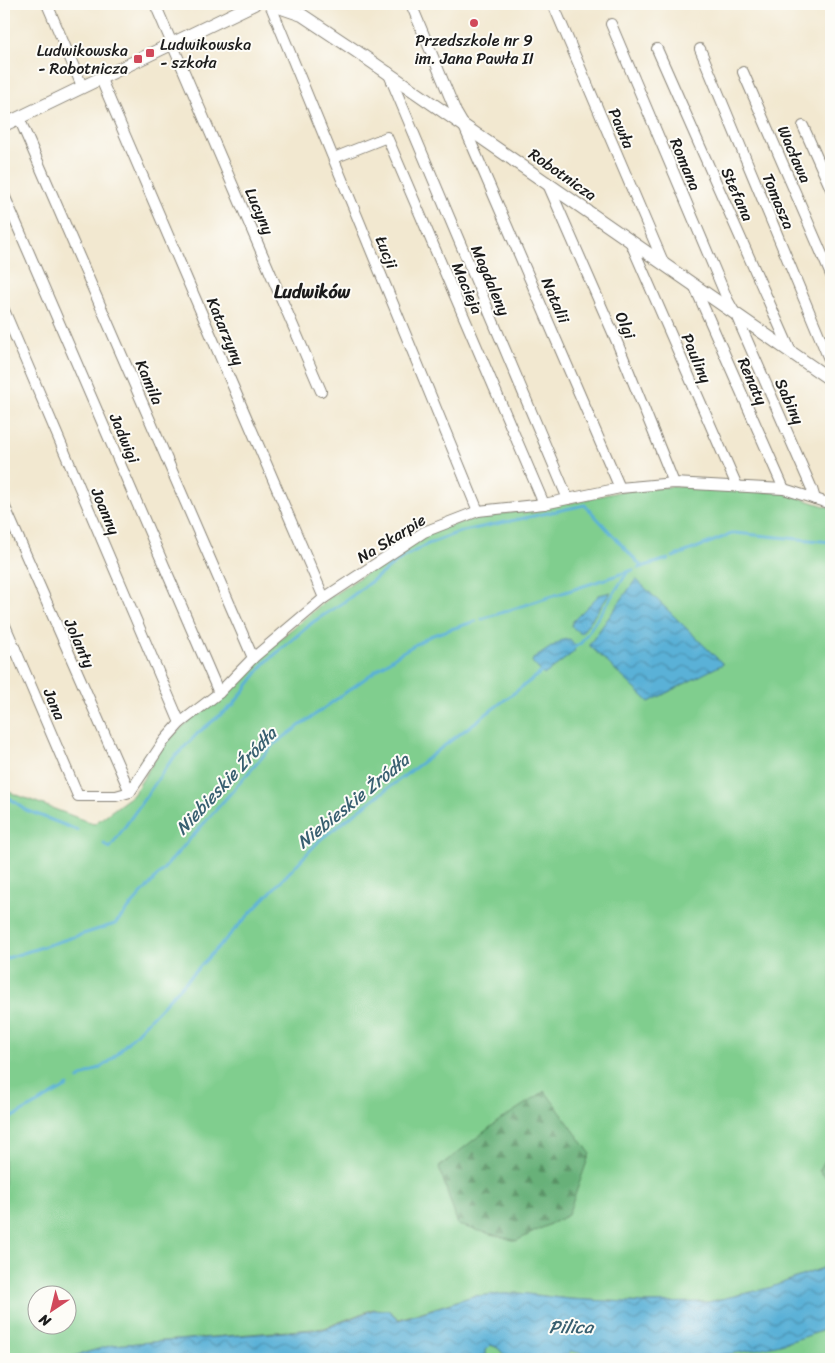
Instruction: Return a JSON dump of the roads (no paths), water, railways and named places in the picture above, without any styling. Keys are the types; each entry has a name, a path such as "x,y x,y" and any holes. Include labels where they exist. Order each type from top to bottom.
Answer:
{"street":[{"path":"47,4 82,86"},
{"name":"Lucyny","path":"155,4 321,391"},
{"path":"4,125 254,4"},
{"name":"Robotnicza","path":"270,4 302,15 388,72 831,380"},
{"name":"Łucji","path":"270,4 334,158 334,164 478,511"},
{"name":"Natalii","path":"412,4 456,112 463,124 620,488"},
{"name":"Pawła","path":"554,4 664,264"},
{"name":"Romana","path":"611,24 728,302 736,315"},
{"name":"Stefana","path":"657,49 791,352"},
{"name":"Tomasza","path":"700,49 831,364"},
{"name":"Magdaleny","path":"388,72 568,500"},
{"name":"Wacława","path":"743,72 831,275"},
{"name":"Katarzyny","path":"100,77 324,598"},
{"name":"Kamila","path":"19,118 253,658"},
{"path":"803,126 831,189"},
{"name":"Macieja","path":"334,158 387,137 544,504"},
{"name":"Olgi","path":"547,182 617,342 674,483"},
{"name":"Jadwigi","path":"4,195 219,693"},
{"name":"Pauliny","path":"630,241 737,486"},
{"name":"Renaty","path":"694,285 784,489"},
{"name":"Joanny","path":"4,310 180,723"},
{"name":"Sabiny","path":"736,315 815,499"},
{"name":"Na Skarpie","path":"130,792 164,741 180,723 219,693 253,658 324,598 424,532 478,511 544,504 620,488 674,483 784,489 831,504"},
{"name":"Jolanty","path":"4,505 130,792"},
{"name":"Jana","path":"4,623 78,796 116,796 130,792"},
{"path":"4,654 15,649"}],"water":[{"path":"636,579 723,664 649,702 589,645"},
{"path":"611,592 581,634 571,626 573,621 599,595"},
{"path":"570,639 575,646 574,652 544,675 532,662 533,659 562,640"},
{"name":"Pilica","path":"831,1265 831,1327 781,1344 729,1354 703,1357 650,1358 596,1355 570,1351 567,1359 508,1359 498,1348 491,1345 486,1350 486,1356 477,1359 63,1359 113,1345 324,1329 373,1310 388,1310 399,1320 473,1296 519,1293 569,1299 647,1303 708,1302 769,1288"}],"waterway":[{"path":"104,844 110,848 170,762 199,732 233,705 265,663 313,622 344,602 402,558 428,544 459,532 585,505 642,567"},
{"name":"Niebieskie Źródła","path":"673,557 734,533 831,542"},
{"name":"Niebieskie Źródła","path":"638,568 668,559"},
{"name":"Niebieskie Źródła","path":"482,619 633,570"},
{"name":"Niebieskie Żródła","path":"572,649 581,643 627,573"},
{"name":"Niebieskie Źródła","path":"4,959 115,924 273,745 399,654 430,636 476,621"},
{"name":"Niebieskie Żródła","path":"78,1079 108,1063 321,839 543,671"},
{"path":"4,794 26,810 77,830"},
{"name":"Niebieskie Żródła","path":"4,1122 68,1086"}],"place":[{"name":"Przedszkole nr 9 im. Jana Pawła II","path":"474,23"},
{"name":"Ludwikowska - szkoła","path":"150,53"},
{"name":"Ludwikowska - Robotnicza","path":"138,59"}],"district":[{"name":"Ludwików","path":"312,292"}]}
